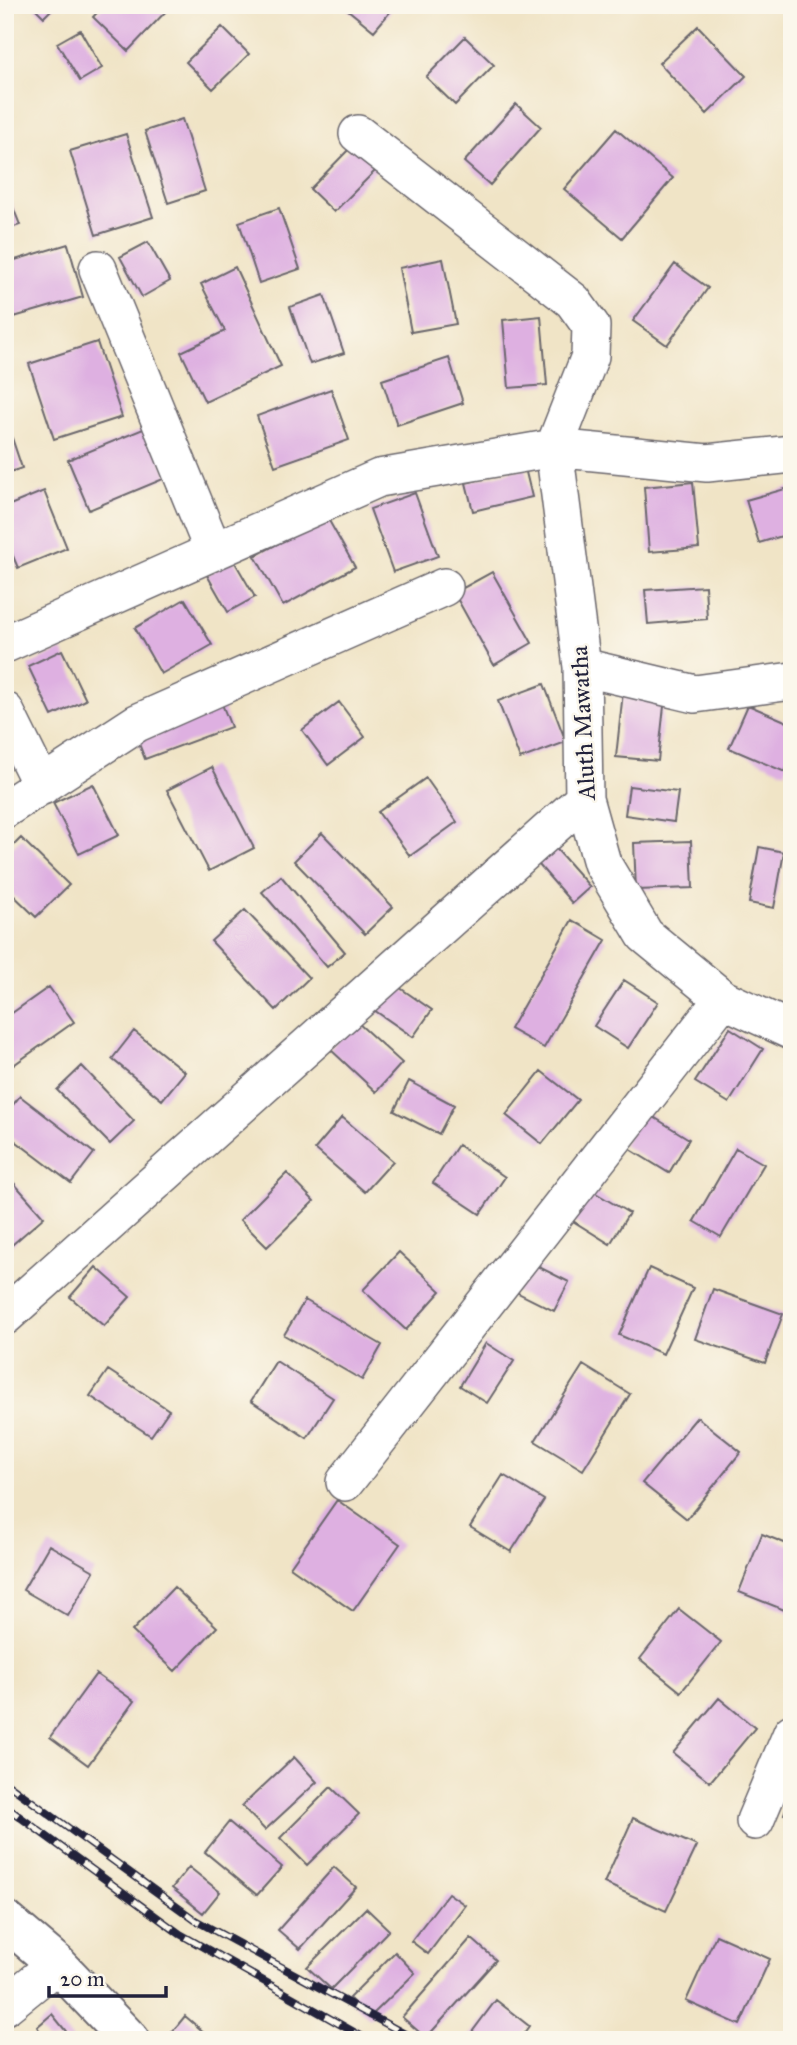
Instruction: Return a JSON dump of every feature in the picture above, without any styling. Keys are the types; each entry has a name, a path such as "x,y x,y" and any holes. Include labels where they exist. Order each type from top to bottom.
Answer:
{"main road":[{"path":"5,1920 57,1964 130,2040"}],"street":[{"path":"358,134 573,301 591,327 590,356 554,448"},
{"path":"98,269 213,550"},
{"path":"5,644 379,478 554,448 707,463 792,454"},
{"name":"Aluth Mawatha","path":"554,448 582,667 584,799 602,863 645,935 723,999 792,1031"},
{"path":"5,809 137,723 444,587"},
{"path":"582,667 695,694 792,681"},
{"path":"5,711 42,786"},
{"path":"5,1316 584,799"},
{"path":"345,1482 723,999"},
{"path":"755,1821 792,1733"},
{"path":"5,2006 57,1964"}],"building":[{"path":"32,5 56,5 44,17"},
{"path":"104,5 172,5 128,51 93,17"},
{"path":"342,5 396,5 374,31"},
{"path":"698,26 746,76 707,114 659,63"},
{"path":"222,27 249,54 213,89 186,62"},
{"path":"80,30 102,68 80,81 57,43"},
{"path":"465,37 494,65 455,105 426,77"},
{"path":"516,104 541,127 490,185 464,162"},
{"path":"182,119 205,191 168,203 145,131"},
{"path":"616,129 673,178 622,238 564,189"},
{"path":"126,134 153,217 96,235 70,151"},
{"path":"353,145 377,169 334,212 310,189"},
{"path":"5,187 20,225 5,230"},
{"path":"279,208 300,269 259,283 239,222"},
{"path":"148,242 170,281 142,297 120,257"},
{"path":"68,244 83,297 14,317 5,289 5,263"},
{"path":"443,259 456,324 411,332 399,268"},
{"path":"675,264 708,288 667,345 633,321"},
{"path":"235,267 281,366 205,402 181,352 225,331 201,284"},
{"path":"324,295 344,353 310,364 290,307"},
{"path":"541,316 547,385 509,388 503,320"},
{"path":"97,342 122,417 54,439 29,364"},
{"path":"449,358 463,403 397,425 382,380"},
{"path":"331,389 349,440 275,466 257,416"},
{"path":"148,427 168,477 89,510 68,460"},
{"path":"12,438 22,468 5,474 5,440"},
{"path":"525,468 532,497 473,511 466,483"},
{"path":"693,482 699,548 649,552 644,487"},
{"path":"792,487 792,533 759,543 746,500"},
{"path":"44,491 67,548 18,568 5,537 5,507"},
{"path":"415,493 438,556 393,572 370,509"},
{"path":"327,517 355,567 283,606 255,556"},
{"path":"233,559 255,597 228,612 207,575"},
{"path":"492,572 532,643 494,665 454,593"},
{"path":"705,586 707,619 648,624 645,590"},
{"path":"185,599 212,645 161,674 135,628"},
{"path":"62,650 86,700 52,716 28,666"},
{"path":"544,684 566,742 520,759 498,701"},
{"path":"623,692 665,697 658,761 616,757"},
{"path":"220,699 231,727 145,759 134,731"},
{"path":"339,702 365,737 328,765 302,730"},
{"path":"748,705 792,724 792,757 785,772 729,748"},
{"path":"212,767 254,848 209,871 167,790"},
{"path":"426,778 457,822 410,856 378,812"},
{"path":"93,784 119,835 79,854 53,803"},
{"path":"629,786 678,792 674,822 625,815"},
{"path":"322,833 393,907 365,934 294,861"},
{"path":"544,835 590,887 572,903 526,850"},
{"path":"21,838 69,885 36,917 5,887 5,854"},
{"path":"691,841 693,888 636,890 634,843"},
{"path":"759,847 784,852 774,908 749,903"},
{"path":"281,876 345,952 327,967 262,892"},
{"path":"245,910 309,978 276,1010 211,941"},
{"path":"572,920 606,940 544,1048 510,1029"},
{"path":"792,931 792,966 785,965"},
{"path":"377,972 432,1010 413,1037 358,999"},
{"path":"624,980 658,1002 628,1048 594,1026"},
{"path":"49,987 74,1022 5,1071 5,1018"},
{"path":"357,1022 402,1063 376,1092 330,1049"},
{"path":"730,1028 763,1049 729,1103 695,1082"},
{"path":"134,1031 185,1072 162,1100 112,1059"},
{"path":"82,1066 134,1121 110,1144 57,1090"},
{"path":"541,1071 578,1100 542,1144 506,1115"},
{"path":"409,1081 454,1105 439,1134 394,1111"},
{"path":"20,1096 94,1153 71,1183 5,1133 5,1115"},
{"path":"644,1111 689,1139 669,1173 623,1145"},
{"path":"342,1117 393,1161 365,1192 315,1149"},
{"path":"458,1145 505,1177 480,1214 433,1183"},
{"path":"736,1148 764,1164 721,1237 694,1221"},
{"path":"5,1173 44,1217 5,1251"},
{"path":"287,1173 314,1201 267,1247 240,1220"},
{"path":"579,1183 629,1213 610,1244 560,1213"},
{"path":"399,1252 441,1291 406,1330 363,1290"},
{"path":"509,1252 569,1282 554,1311 494,1281"},
{"path":"96,1267 130,1297 104,1326 70,1297"},
{"path":"649,1268 693,1288 663,1354 619,1335"},
{"path":"713,1289 783,1314 765,1363 695,1339"},
{"path":"305,1300 382,1345 362,1380 284,1335"},
{"path":"486,1343 514,1361 487,1403 460,1386"},
{"path":"276,1361 333,1398 307,1438 251,1401"},
{"path":"583,1365 630,1394 583,1470 535,1441"},
{"path":"108,1370 169,1410 151,1436 90,1396"},
{"path":"697,1417 741,1452 687,1519 642,1483"},
{"path":"503,1475 544,1500 511,1552 470,1527"},
{"path":"337,1500 400,1544 353,1611 290,1567"},
{"path":"762,1534 792,1546 792,1613 739,1592"},
{"path":"49,1545 94,1571 68,1616 23,1590"},
{"path":"174,1587 217,1627 175,1671 132,1631"},
{"path":"679,1609 721,1642 681,1692 640,1659"},
{"path":"96,1674 134,1701 88,1765 50,1737"},
{"path":"719,1698 755,1728 710,1782 673,1753"},
{"path":"294,1757 317,1782 265,1830 242,1806"},
{"path":"331,1787 359,1814 307,1865 280,1838"},
{"path":"792,1791 792,1816 784,1814"},
{"path":"633,1818 697,1846 666,1911 604,1883"},
{"path":"229,1822 282,1867 257,1895 205,1852"},
{"path":"189,1867 220,1892 203,1913 172,1888"},
{"path":"334,1867 356,1887 300,1949 278,1930"},
{"path":"448,1893 465,1905 428,1954 411,1941"},
{"path":"366,1908 389,1930 331,1989 307,1967"},
{"path":"716,1935 770,1959 740,2025 686,2001"},
{"path":"471,1938 496,1960 426,2038 402,2017"},
{"path":"395,1952 415,1973 369,2018 349,1998"},
{"path":"496,2000 529,2026 519,2040 466,2040"},
{"path":"52,2014 73,2040 47,2040 37,2027"},
{"path":"185,2016 206,2034 202,2040 168,2037"}],"railway":[{"path":"5,1782 195,1920 416,2040"},
{"path":"5,1806 180,1934 368,2040"}]}
